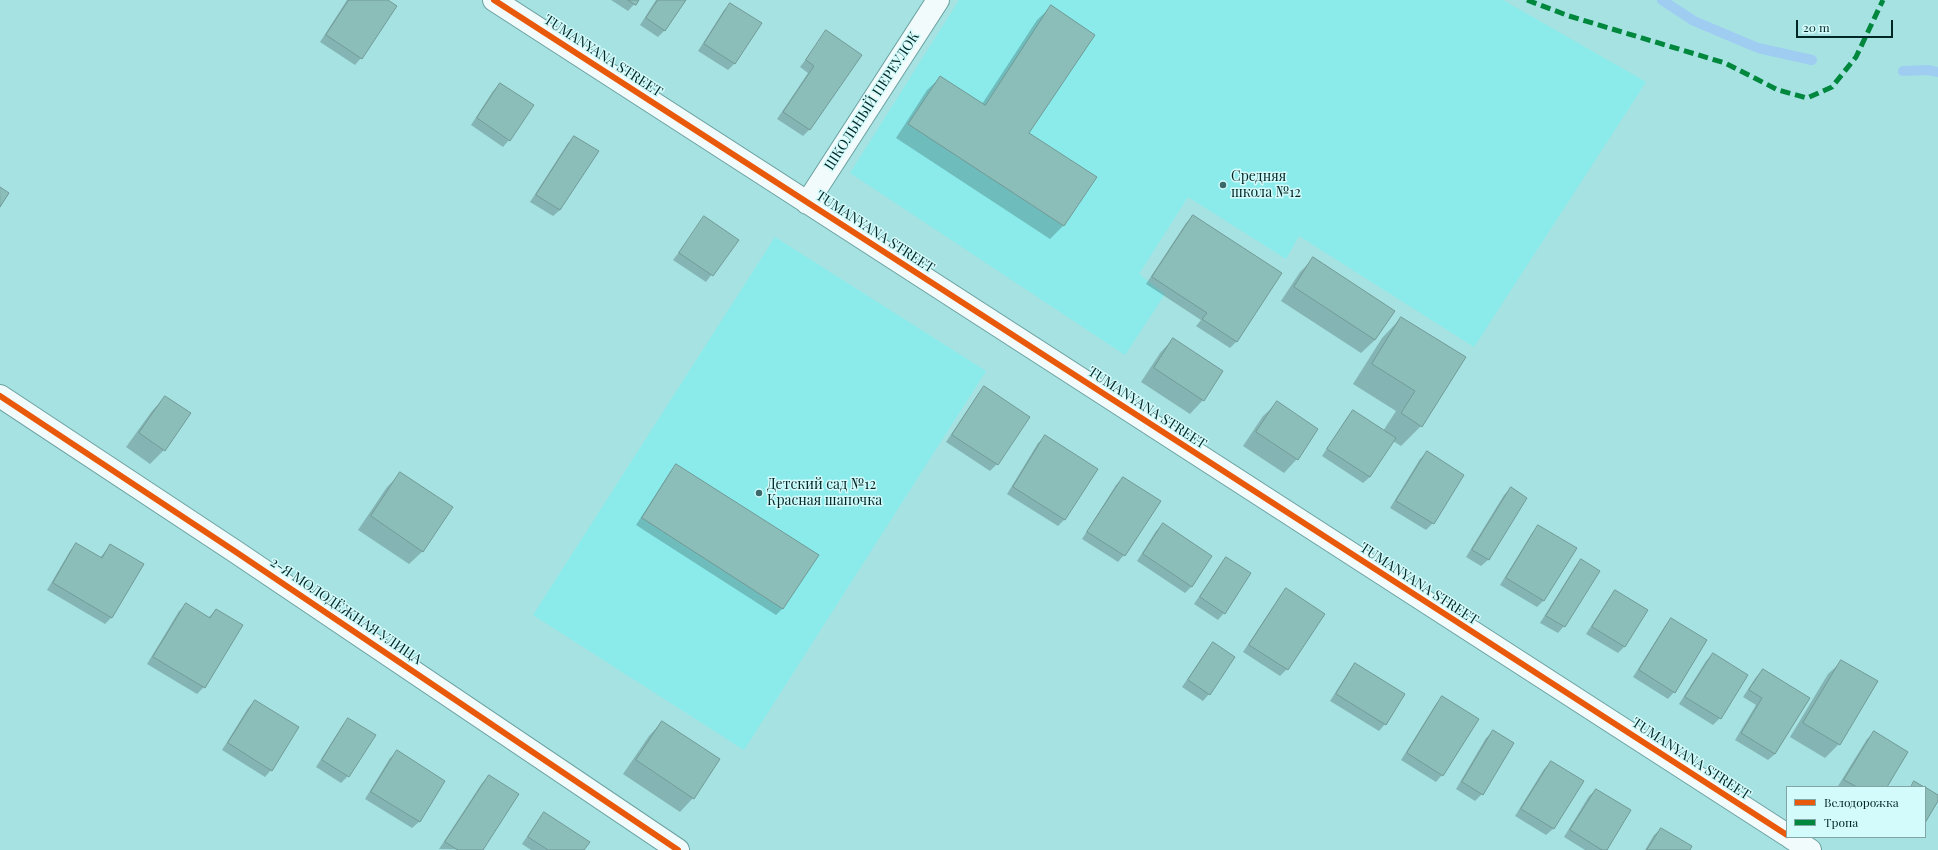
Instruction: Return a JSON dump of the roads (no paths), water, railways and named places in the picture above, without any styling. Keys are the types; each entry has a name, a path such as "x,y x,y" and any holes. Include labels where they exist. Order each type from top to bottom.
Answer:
{"street":[{"name":"TUMANYANA STREET","path":"494,0 1786,834"},
{"name":"ШКОЛЬНЫЙ ПЕРЕУЛОК","path":"807,203 938,0"},
{"name":"2-Я МОЛОДЁЖНАЯ УЛИЦА","path":"0,396 236,552 678,850"},
{"path":"1792,838 1810,850"}],"waterway":[{"path":"1662,0 1694,21 1758,48 1812,60"},
{"path":"1903,71 1928,70 1938,72"}],"place":[{"name":"Средняя школа №12","path":"1223,185"},
{"name":"Детский сад №12 Красная шапочка","path":"759,493"}]}
